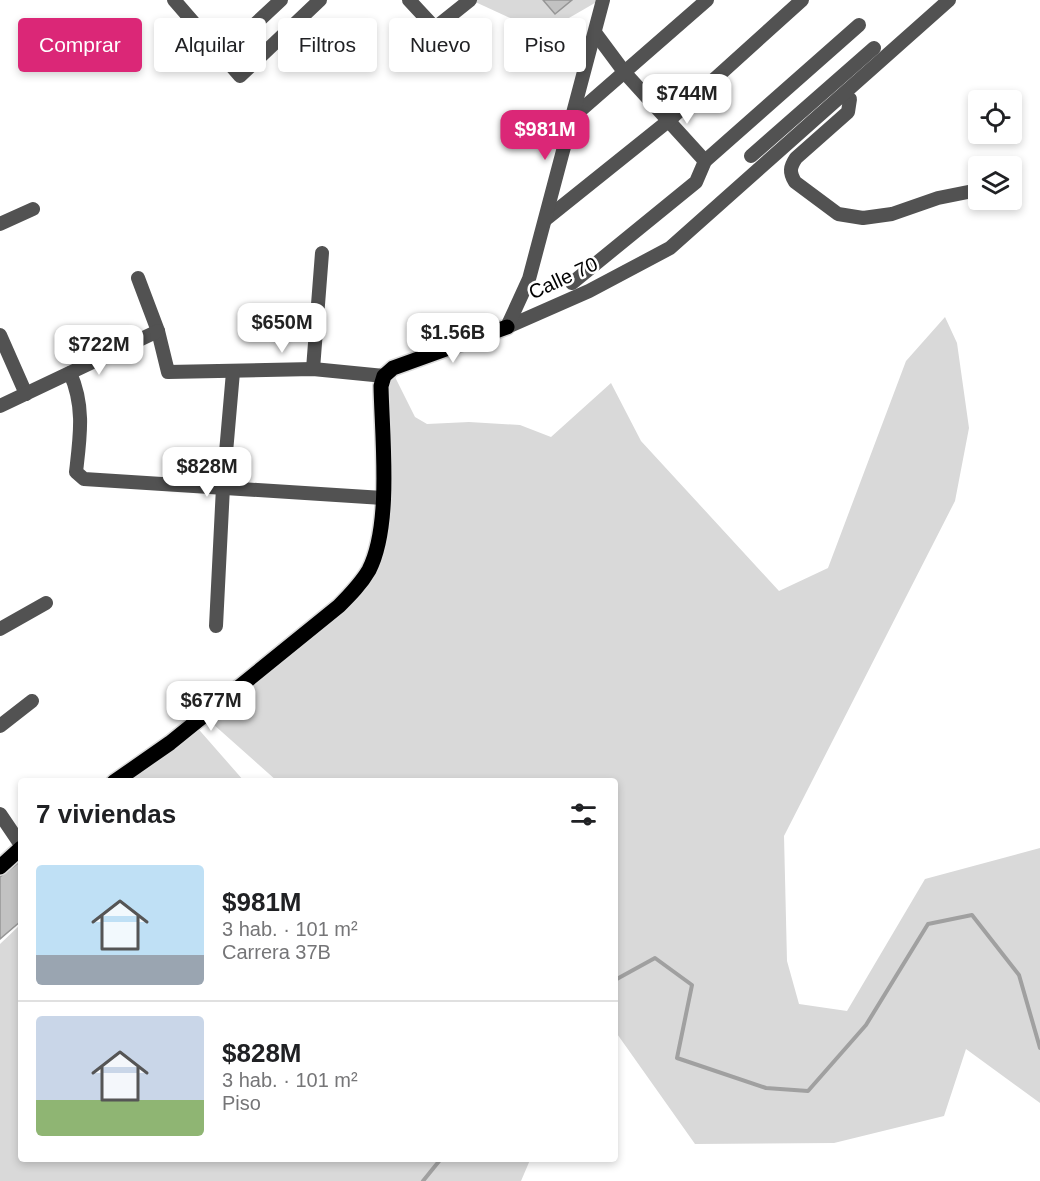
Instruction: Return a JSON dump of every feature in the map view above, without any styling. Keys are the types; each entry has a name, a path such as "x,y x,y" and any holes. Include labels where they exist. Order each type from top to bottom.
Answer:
{"main road":[{"name":"Calle 70","path":"384,376 393,368 507,327"},
{"path":"119,778 199,720 333,612 357,588 369,570 377,550 383,498 381,386 384,376"},
{"path":"0,867 18,850"}],"street":[{"path":"174,0 189,18"},
{"path":"262,18 281,0"},
{"path":"266,51 320,0"},
{"path":"409,0 435,28 470,0"},
{"path":"507,327 530,279 596,34 603,0"},
{"path":"574,116 707,0"},
{"path":"546,219 667,122 802,0"},
{"name":"Calle 70","path":"507,327 589,291 670,248 949,0"},
{"path":"572,283 696,182 705,161 859,25"},
{"path":"596,34 625,73 667,122 705,161"},
{"path":"751,156 874,48"},
{"path":"785,90 803,111"},
{"path":"840,97 850,99 848,112 796,158 790,175 795,182 838,214 863,218 892,214 938,198 968,192"},
{"path":"0,224 33,209"},
{"path":"313,369 322,253"},
{"path":"138,278 158,331 168,372 313,369 384,376"},
{"path":"0,405 158,331"},
{"path":"0,335 26,394"},
{"path":"216,626 223,487 233,372"},
{"path":"70,373 77,388 82,416 76,472 79,477 383,498"},
{"path":"0,630 46,603"},
{"path":"0,726 32,700"},
{"path":"3,821 18,843"}],"shaded area":[{"path":"471,0 600,0 569,18 510,18"},
{"path":"945,317 957,343 969,428 955,501 784,836 787,961 799,1004 847,1011 925,879 1040,848 1040,1103 966,1049 944,1116 834,1143 695,1144 618,1035 618,778 274,778 204,716 194,724 241,778 118,778 203,716 369,570 382,428 381,386 393,373 415,417 427,424 469,422 520,425 551,437 611,383 641,441 779,591 828,568 906,361"},
{"path":"18,927 18,1162 529,1162 521,1181 0,1181 0,944"}],"building":[{"path":"543,0 572,0 555,14"},
{"path":"18,863 18,924 0,939 0,877"}],"waterway":[{"path":"618,978 655,958 692,985 677,1058 766,1088 808,1091 866,1025 928,924 972,915 1019,975 1040,1048"},
{"path":"423,1181 438,1162"}]}
